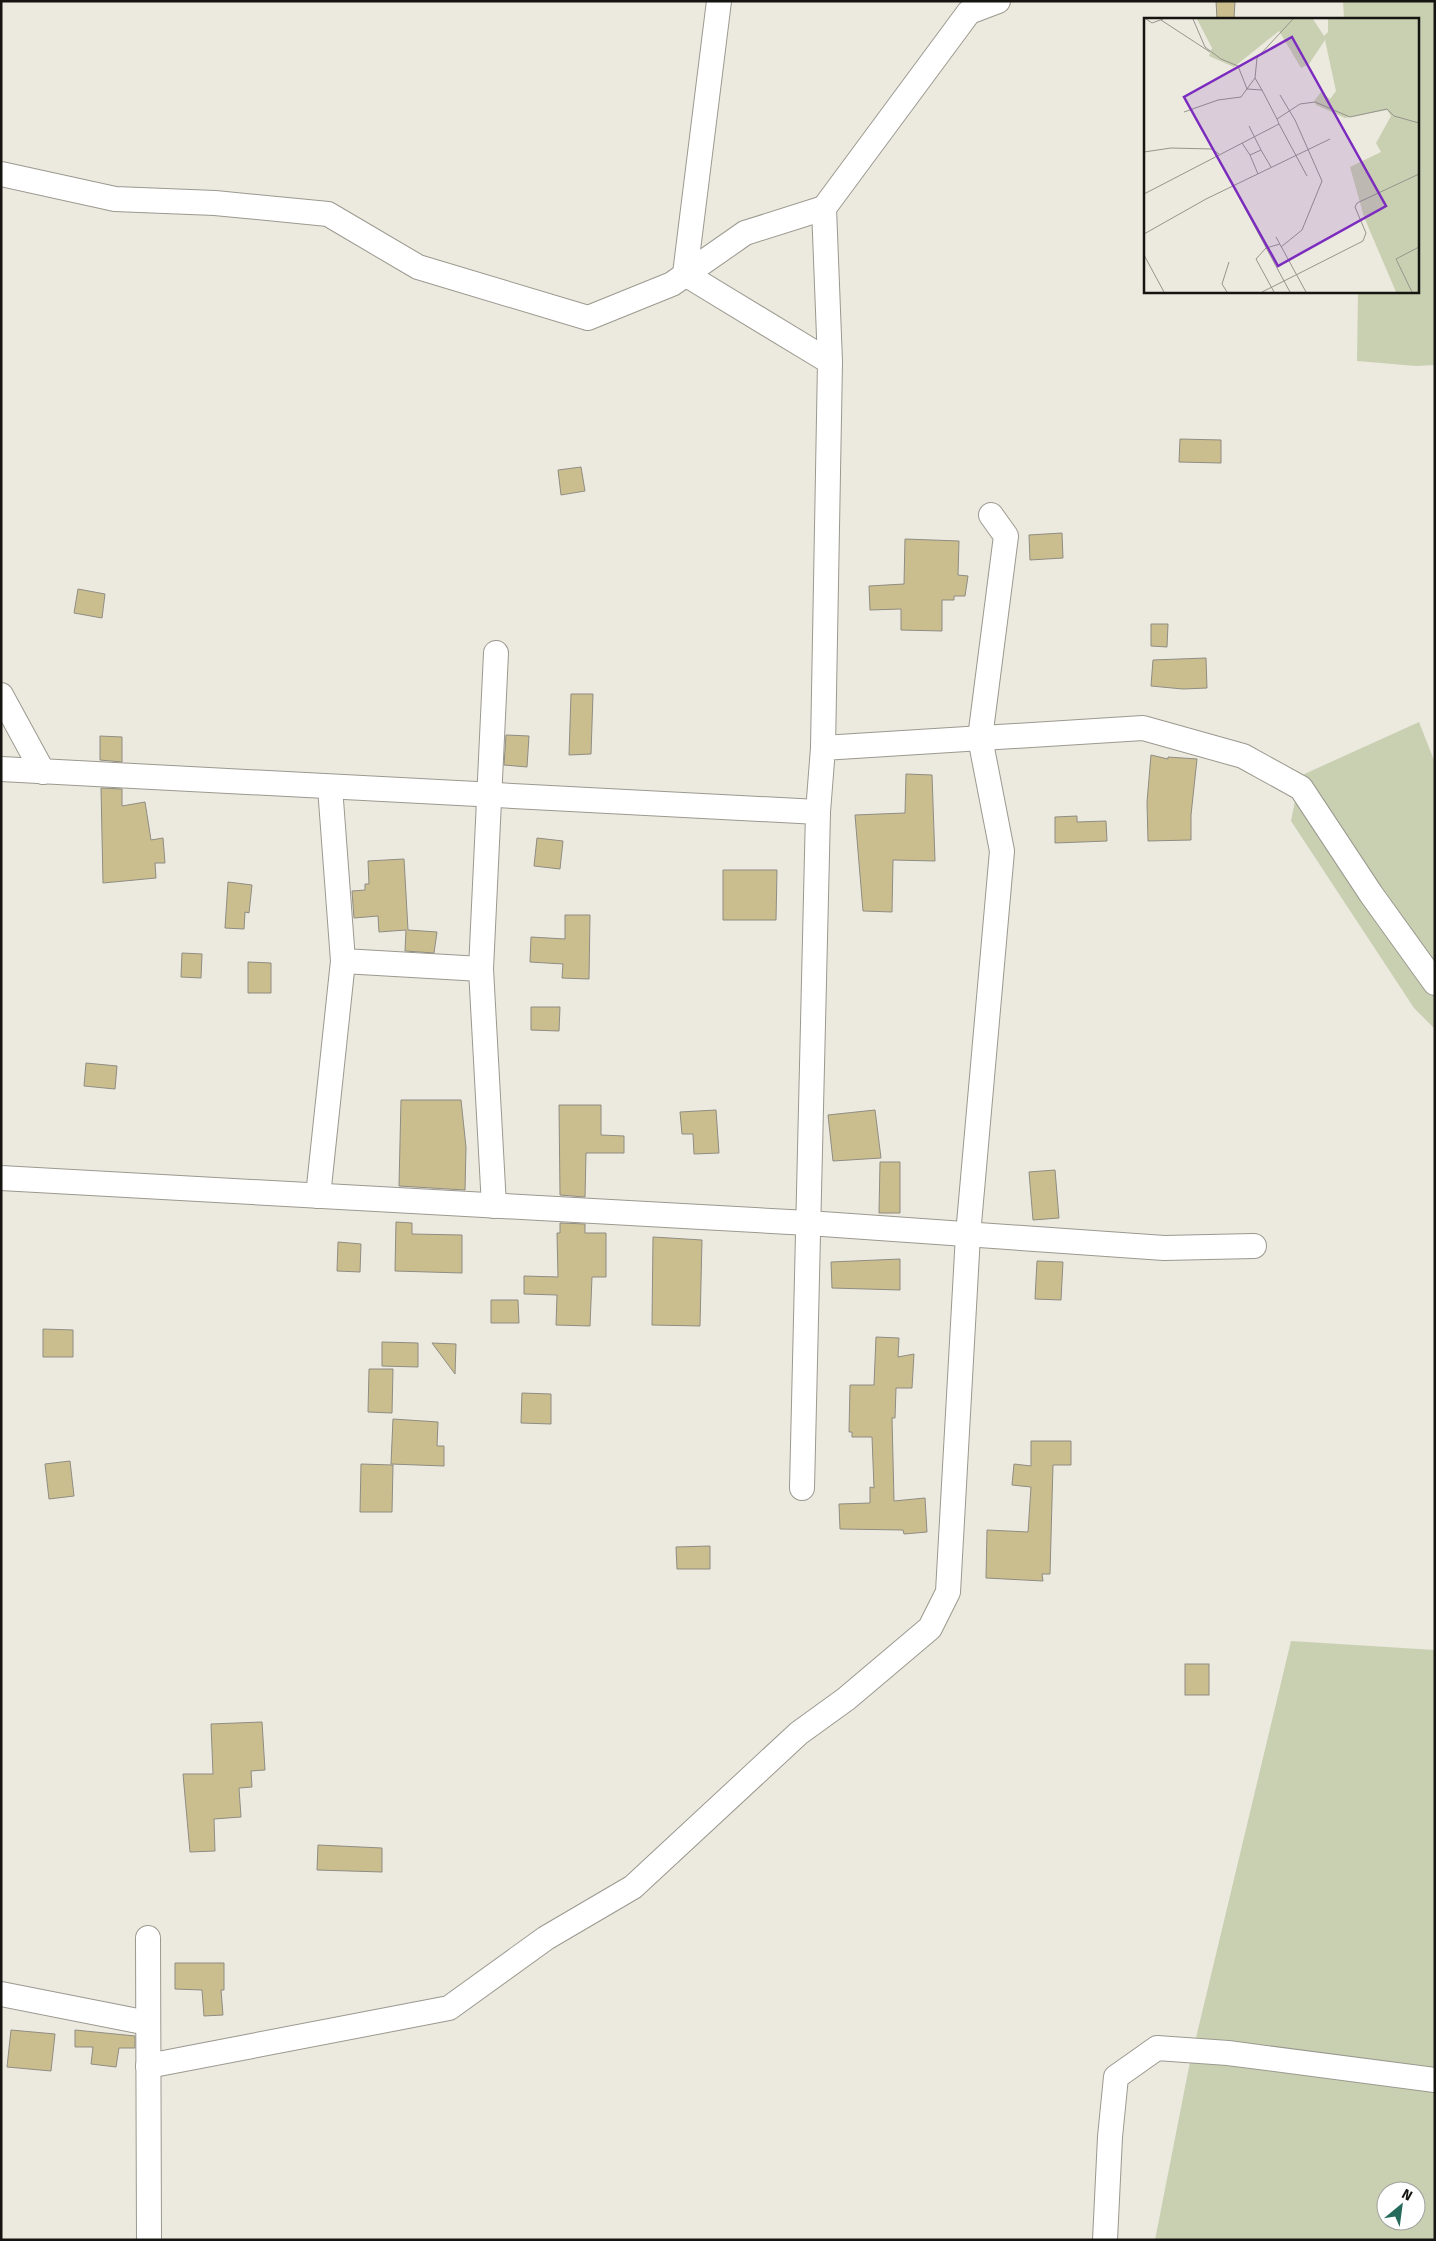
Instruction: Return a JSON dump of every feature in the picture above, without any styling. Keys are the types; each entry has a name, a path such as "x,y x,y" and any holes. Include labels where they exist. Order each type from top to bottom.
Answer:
{"street":[{"path":"685,274 718,1"},
{"path":"1,174 115,199 215,203 328,214 418,267 588,318 672,284 745,233 824,208 970,12 998,1"},
{"path":"802,1488 818,812 823,748 830,362 824,208"},
{"path":"685,274 830,362"},
{"path":"148,2066 449,2008 546,1938 633,1887 799,1733 846,1699 930,1628 948,1592 968,1234 1002,852 980,738 1006,536 991,515"},
{"path":"494,1206 482,969 496,653"},
{"path":"1,695 43,772"},
{"path":"823,748 1143,728 1243,756 1301,788 1371,894 1435,984"},
{"path":"1,769 818,812"},
{"path":"318,1196 343,961 330,787"},
{"path":"343,961 482,969"},
{"path":"1,1178 808,1223 1164,1248 1254,1246"},
{"path":"148,1938 148,2240"},
{"path":"1,1994 148,2023"},
{"path":"1105,2240 1110,2137 1116,2077 1157,2048 1228,2053 1435,2080"}],"green space":[{"path":"1343,1 1435,1 1435,365 1416,366 1357,361 1358,292 1418,292 1418,18 1344,18"},
{"path":"1419,722 1435,763 1435,1029 1414,1008 1291,821 1300,776"},
{"path":"1291,1641 1435,1650 1435,2240 1155,2240 1189,2067"}],"building":[{"path":"1216,1 1235,1 1234,18 1217,18"},
{"path":"1180,439 1221,440 1221,463 1179,462"},
{"path":"581,467 585,491 561,495 558,470"},
{"path":"1062,533 1063,558 1030,560 1029,535"},
{"path":"905,539 959,541 958,575 968,576 965,596 954,596 954,600 942,600 942,631 901,630 901,609 870,610 869,586 904,584"},
{"path":"78,589 105,594 102,618 74,613"},
{"path":"1151,624 1168,624 1167,647 1151,646"},
{"path":"1206,658 1207,688 1183,689 1151,686 1153,660"},
{"path":"571,694 593,694 591,754 569,755"},
{"path":"506,735 529,736 527,767 504,765"},
{"path":"100,736 122,737 122,762 100,760"},
{"path":"1151,755 1168,759 1168,757 1197,759 1191,815 1191,840 1148,841 1147,802"},
{"path":"906,774 932,775 935,861 893,860 892,912 863,911 855,815 905,813"},
{"path":"101,788 122,789 122,806 145,802 151,840 163,838 165,863 155,863 156,878 103,883"},
{"path":"1077,816 1077,822 1106,821 1107,841 1055,843 1055,817"},
{"path":"537,838 563,841 560,869 534,866"},
{"path":"404,859 408,930 437,932 434,953 405,951 406,930 379,932 378,916 354,918 352,891 365,890 365,884 369,884 368,861"},
{"path":"723,870 777,870 776,920 723,920"},
{"path":"228,882 252,885 249,913 245,912 244,929 225,928"},
{"path":"565,915 590,915 589,979 562,978 563,964 530,962 531,937 565,939"},
{"path":"182,953 202,954 201,978 181,977"},
{"path":"248,962 271,963 271,993 248,993"},
{"path":"531,1007 560,1007 559,1031 531,1030"},
{"path":"86,1063 117,1066 115,1089 84,1086"},
{"path":"401,1100 461,1100 466,1147 465,1190 399,1186"},
{"path":"559,1105 601,1105 601,1135 624,1136 624,1153 586,1153 585,1197 560,1195"},
{"path":"716,1110 719,1153 694,1154 693,1134 682,1134 680,1112"},
{"path":"875,1110 881,1158 833,1161 828,1115"},
{"path":"880,1162 900,1162 900,1213 879,1213"},
{"path":"1055,1170 1059,1218 1033,1220 1029,1172"},
{"path":"396,1222 412,1223 412,1234 462,1235 462,1273 395,1271"},
{"path":"560,1223 585,1224 585,1233 606,1233 606,1277 592,1277 590,1326 556,1325 557,1295 524,1294 524,1276 558,1277 557,1233 560,1233"},
{"path":"653,1237 702,1240 700,1326 652,1325"},
{"path":"338,1242 361,1244 360,1272 337,1271"},
{"path":"900,1259 900,1290 832,1288 831,1262"},
{"path":"1037,1261 1063,1262 1061,1300 1035,1299"},
{"path":"491,1300 518,1300 519,1323 491,1323"},
{"path":"43,1329 73,1330 73,1357 43,1357"},
{"path":"876,1337 899,1338 898,1357 914,1354 912,1388 896,1388 895,1418 892,1418 894,1501 925,1498 927,1532 904,1534 903,1530 840,1529 839,1504 870,1503 870,1487 874,1488 872,1437 852,1437 852,1432 849,1432 850,1385 874,1385"},
{"path":"382,1342 418,1343 418,1367 382,1366"},
{"path":"432,1343 456,1344 455,1374"},
{"path":"369,1369 393,1369 392,1413 368,1412"},
{"path":"522,1393 551,1394 551,1424 521,1423"},
{"path":"393,1419 438,1422 437,1446 444,1446 444,1466 391,1464"},
{"path":"1031,1441 1071,1441 1071,1465 1053,1465 1050,1574 1042,1574 1043,1581 986,1578 987,1530 1028,1532 1031,1487 1012,1485 1014,1464 1031,1466"},
{"path":"70,1461 74,1496 49,1499 45,1464"},
{"path":"361,1464 393,1465 392,1512 360,1512"},
{"path":"710,1546 710,1569 677,1569 676,1547"},
{"path":"1185,1664 1209,1664 1209,1695 1185,1695"},
{"path":"262,1722 265,1770 251,1771 252,1787 239,1788 241,1817 214,1819 215,1851 190,1852 183,1774 213,1774 211,1724"},
{"path":"318,1845 382,1848 382,1872 317,1870"},
{"path":"175,1963 224,1963 224,1990 221,1990 223,2015 204,2016 202,1990 175,1989"},
{"path":"11,2030 55,2034 51,2071 7,2067"},
{"path":"75,2030 135,2036 135,2048 119,2048 116,2067 91,2064 93,2047 75,2047"}]}
